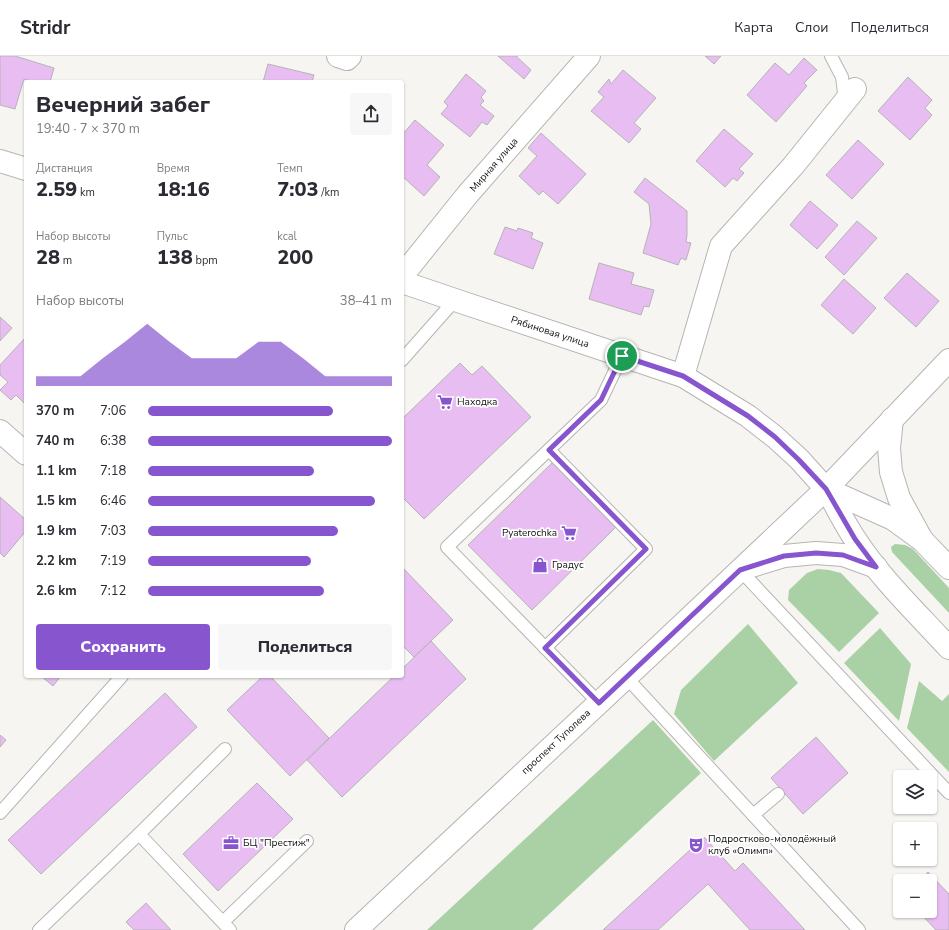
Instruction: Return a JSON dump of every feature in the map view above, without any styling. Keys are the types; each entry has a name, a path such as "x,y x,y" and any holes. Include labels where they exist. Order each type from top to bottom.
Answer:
{"street":[{"path":"338,56 347,59 350,56"},
{"name":"Мирная улица","path":"404,274 468,194 589,56"},
{"path":"683,376 721,246 793,166 850,95"},
{"path":"0,161 24,168"},
{"name":"Рябиновая улица","path":"404,283 683,376 748,416 775,437 826,489"},
{"name":"проспект Туполева","path":"356,930 826,489 949,360"},
{"path":"892,419 889,448 891,472 899,498 922,540"},
{"path":"0,431 24,452"},
{"path":"826,489 893,519 922,540 949,568"},
{"path":"826,489 855,539 876,567 949,648"},
{"path":"740,570 784,556 816,553 843,555 876,567"}],"lane":[{"path":"831,56 850,95"},
{"path":"404,358 455,300"},
{"path":"599,703 447,547 601,400 622,356"},
{"path":"545,648 646,549 549,450"},
{"path":"740,570 949,793"},
{"path":"626,677 859,930"},
{"path":"0,814 120,678"},
{"path":"39,930 225,749"},
{"path":"753,815 778,794"},
{"path":"139,834 227,926 308,841"}],"green space":[{"path":"895,544 905,545 913,549 949,588 949,613 892,552 891,547"},
{"path":"818,569 841,573 879,613 839,652 788,600 789,590 807,573"},
{"path":"748,624 798,683 714,761 674,714 681,690"},
{"path":"880,628 911,664 899,721 844,663"},
{"path":"919,681 942,701 949,694 949,772 907,728"},
{"path":"653,720 701,773 532,930 427,930"}],"building":[{"path":"0,56 15,56 54,68 51,80 24,79 15,109 0,105"},
{"path":"498,56 517,56 531,70 524,79"},
{"path":"705,56 721,56 714,64"},
{"path":"804,58 817,70 804,83 807,86 776,122 747,95 775,63 789,75"},
{"path":"268,64 314,75 313,80 264,80"},
{"path":"623,70 656,98 634,123 641,129 629,143 591,111 604,97 598,92 609,79 611,84"},
{"path":"466,74 486,91 481,97 484,101 480,105 494,116 487,125 482,122 470,137 441,114 448,106 444,102"},
{"path":"908,77 932,100 925,108 932,115 910,140 878,111"},
{"path":"415,120 444,145 427,165 440,177 424,196 404,178 404,133"},
{"path":"724,129 753,154 739,169 744,173 737,181 733,178 725,187 696,161"},
{"path":"541,133 586,174 558,204 543,191 539,195 519,176 537,156 528,148"},
{"path":"858,140 884,164 852,199 826,175"},
{"path":"645,178 687,211 686,242 691,243 686,260 681,258 678,265 643,253 651,224 649,204 634,192"},
{"path":"810,201 838,225 817,249 790,225"},
{"path":"857,221 877,238 844,275 825,257"},
{"path":"505,227 517,231 518,228 533,233 531,238 543,243 533,269 494,254"},
{"path":"599,263 634,273 631,284 654,290 649,307 644,306 641,315 589,299"},
{"path":"907,273 939,301 916,327 884,298"},
{"path":"844,279 876,308 853,334 821,305"},
{"path":"0,317 12,328 0,341"},
{"path":"24,339 24,403 16,395 11,400 0,390 8,382 0,375 0,365"},
{"path":"460,363 472,375 482,366 531,417 424,519 404,499 404,417"},
{"path":"554,461 617,526 532,610 468,545"},
{"path":"0,497 24,518 24,533 4,557 0,553"},
{"path":"404,569 453,620 414,657 404,647"},
{"path":"431,641 466,679 342,797 307,760 392,678 404,678 404,667"},
{"path":"43,678 59,678 53,686"},
{"path":"261,678 272,678 329,738 290,776 227,710"},
{"path":"165,693 197,727 41,874 8,840"},
{"path":"0,735 6,740 0,747"},
{"path":"816,737 848,773 803,814 771,778"},
{"name":"БЦ \"Престиж\"","path":"257,783 293,819 218,891 183,854"},
{"path":"704,837 735,871 743,863 805,930 750,930 708,884 658,930 603,930"},
{"path":"937,881 949,894 949,930 936,930 925,918 937,918"},
{"path":"146,903 171,930 134,930 126,922"}],"place":[{"name":"Находка","path":"445,402"},
{"name":"Pyaterochka","path":"569,533"},
{"name":"Градус","path":"540,565"},
{"name":"БЦ \"Престиж\"","path":"231,843"},
{"name":"Подростково-молодёжный клуб «Олимп»","path":"696,845"}],"route":[{"path":"622,356 683,376 748,416 775,437 826,489 855,539 876,567 843,555 816,553 784,556 740,570 599,703 545,648 646,549 549,450 601,400 622,356"}]}
